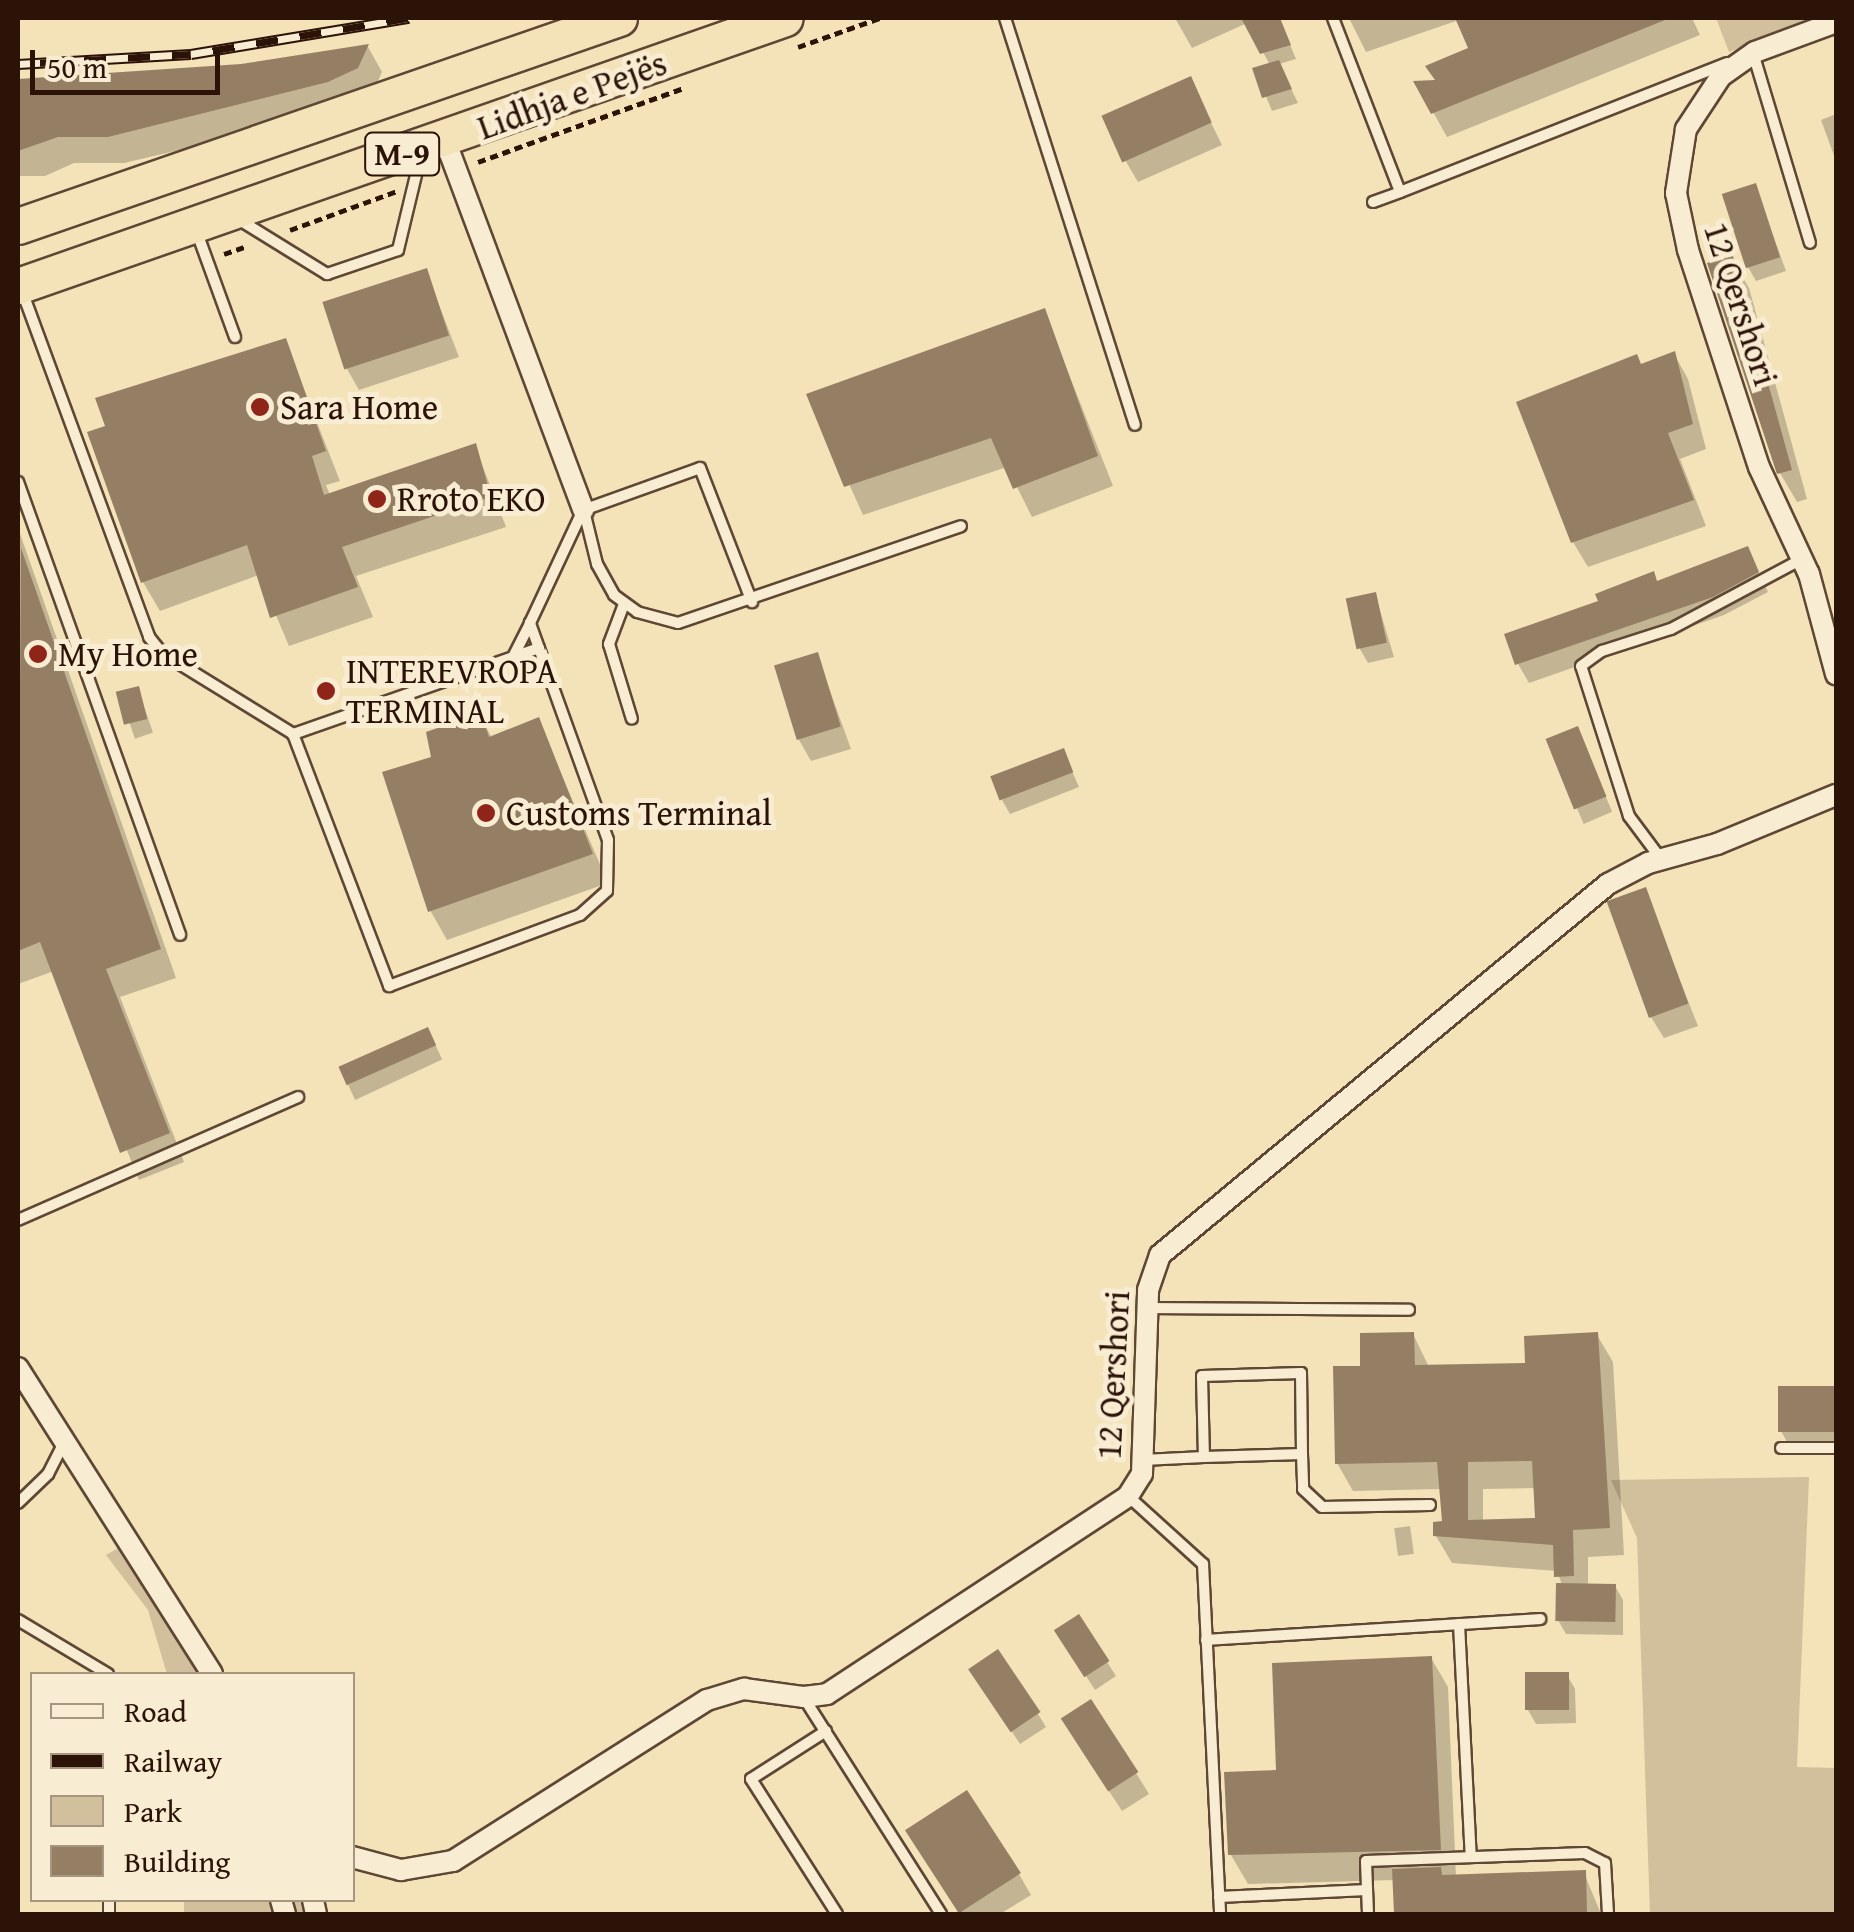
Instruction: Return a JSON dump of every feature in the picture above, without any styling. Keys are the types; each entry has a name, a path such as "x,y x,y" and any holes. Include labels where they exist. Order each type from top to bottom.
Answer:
{"highway":[{"name":"Lidhja e Pejës","path":"18,226 619,18"},
{"name":"Lidhja e Pejës","path":"19,286 228,214 441,152 787,34"}],"street":[{"name":"12 Qershori","path":"1836,22 1755,52 1722,76 1686,130 1676,193 1688,250 1759,467 1824,615 1836,674"},
{"path":"441,152 583,510"},
{"name":"12 Qershori","path":"355,1858 402,1870 453,1861 707,1700 744,1690 804,1698 838,1688 1128,1496 1138,1485 1143,1460 1151,1272 1182,1233 1608,884 1836,795"},
{"path":"18,1368 62,1446 132,1540 211,1672"}],"lane":[{"path":"1005,18 1135,425"},
{"path":"1333,18 1400,192"},
{"path":"1373,202 1755,52 1810,243"},
{"path":"228,214 327,274 398,250 414,185 441,152"},
{"path":"194,226 235,337"},
{"path":"19,286 149,637 162,653 293,734 388,986 580,915 607,891 608,840 530,623"},
{"path":"513,657 583,510 700,468 752,602"},
{"path":"18,482 180,935"},
{"path":"583,510 601,573 624,604 678,623 752,602 961,526"},
{"path":"1662,860 1629,816 1582,666 1602,651 1671,629 1802,559"},
{"path":"624,604 609,644 632,719"},
{"path":"293,734 538,648"},
{"path":"18,1220 298,1097"},
{"path":"1150,1308 1409,1310"},
{"path":"1204,1458 1202,1376 1301,1373 1303,1489 1322,1507 1430,1505"},
{"path":"18,1503 48,1474 62,1446"},
{"path":"1780,1448 1836,1448"},
{"path":"1143,1460 1302,1454"},
{"path":"1128,1496 1202,1564 1220,1914"},
{"path":"1206,1640 1540,1619"},
{"path":"18,1620 105,1672"},
{"path":"1459,1624 1470,1857"},
{"path":"804,1698 941,1914"},
{"path":"826,1731 751,1779 837,1914"},
{"path":"1368,1914 1366,1861 1593,1853 1605,1863 1608,1914"},
{"path":"1220,1897 1367,1890"}],"path":[{"path":"787,34 880,18"},
{"path":"441,152 698,83"},
{"path":"208,260 414,185"}],"green space":[{"path":"1716,18 1822,18 1729,52"},
{"path":"1809,1477 1797,1767 1836,1768 1836,1914 1650,1914 1637,1538 1611,1480"},
{"path":"132,1540 211,1672 166,1672 148,1610 106,1555"},
{"path":"184,1902 314,1902 314,1914 184,1914"}],"building":[{"path":"1241,18 1280,18 1291,45 1260,54"},
{"path":"1455,18 1670,18 1431,114 1413,81 1435,80 1425,66 1468,48"},
{"path":"369,44 358,68 328,82 108,137 58,137 18,151 18,79 241,64"},
{"path":"1279,60 1292,89 1262,98 1252,68"},
{"path":"1191,76 1212,123 1122,162 1101,116"},
{"path":"1756,183 1780,257 1746,268 1722,194"},
{"path":"1733,256 1792,470 1777,474 1707,263"},
{"path":"427,268 449,336 344,370 322,302"},
{"path":"1045,308 1098,456 1013,489 991,438 844,487 806,394"},
{"path":"286,338 326,451 312,456 324,495 476,443 491,497 342,547 358,587 270,618 247,545 141,583 87,432 105,426 95,398"},
{"path":"1675,351 1693,424 1668,433 1694,500 1571,543 1516,402 1637,354 1641,364"},
{"path":"1748,546 1759,572 1713,597 1515,665 1504,634 1598,601 1595,594 1654,571 1657,581"},
{"path":"21,548 161,949 106,969 170,1133 120,1153 40,942 18,951"},
{"path":"1376,592 1387,643 1356,649 1346,598"},
{"path":"818,652 841,727 797,740 774,665"},
{"path":"139,686 147,719 124,725 116,692"},
{"name":"Customs Terminal","path":"481,713 489,737 539,717 593,854 428,912 382,772 431,757 426,732"},
{"path":"1578,726 1606,796 1574,810 1546,739"},
{"path":"1064,748 1073,772 1000,801 990,776"},
{"path":"1646,887 1688,1004 1649,1018 1607,901"},
{"path":"428,1027 436,1045 347,1085 338,1067"},
{"path":"1414,1332 1415,1365 1525,1363 1524,1336 1598,1332 1610,1528 1573,1530 1574,1576 1554,1577 1553,1545 1433,1536 1433,1522 1442,1521 1437,1462 1335,1464 1333,1366 1360,1366 1360,1333","holes":["1532,1461 1535,1518 1468,1520 1468,1462"]},
{"path":"1778,1386 1836,1386 1836,1432 1778,1432"},
{"path":"1556,1583 1616,1584 1615,1622 1555,1621"},
{"path":"1079,1614 1109,1661 1084,1677 1054,1630"},
{"path":"998,1649 1040,1712 1011,1732 968,1669"},
{"path":"1432,1656 1441,1850 1228,1855 1224,1772 1276,1770 1272,1663"},
{"path":"1525,1672 1569,1672 1569,1710 1525,1710"},
{"path":"1091,1699 1138,1772 1108,1792 1061,1719"},
{"path":"967,1790 1021,1873 959,1913 905,1830"},
{"path":"1441,1867 1442,1875 1586,1870 1587,1914 1394,1914 1392,1869"}],"railway":[{"path":"18,64 191,54 409,18"}],"place":[{"name":"Sara Home","path":"260,407"},
{"name":"Rroto EKO","path":"377,499"},
{"name":"My Home","path":"38,654"},
{"name":"INTEREVROPA TERMINAL","path":"326,691"},
{"name":"Customs Terminal","path":"486,813"}]}
